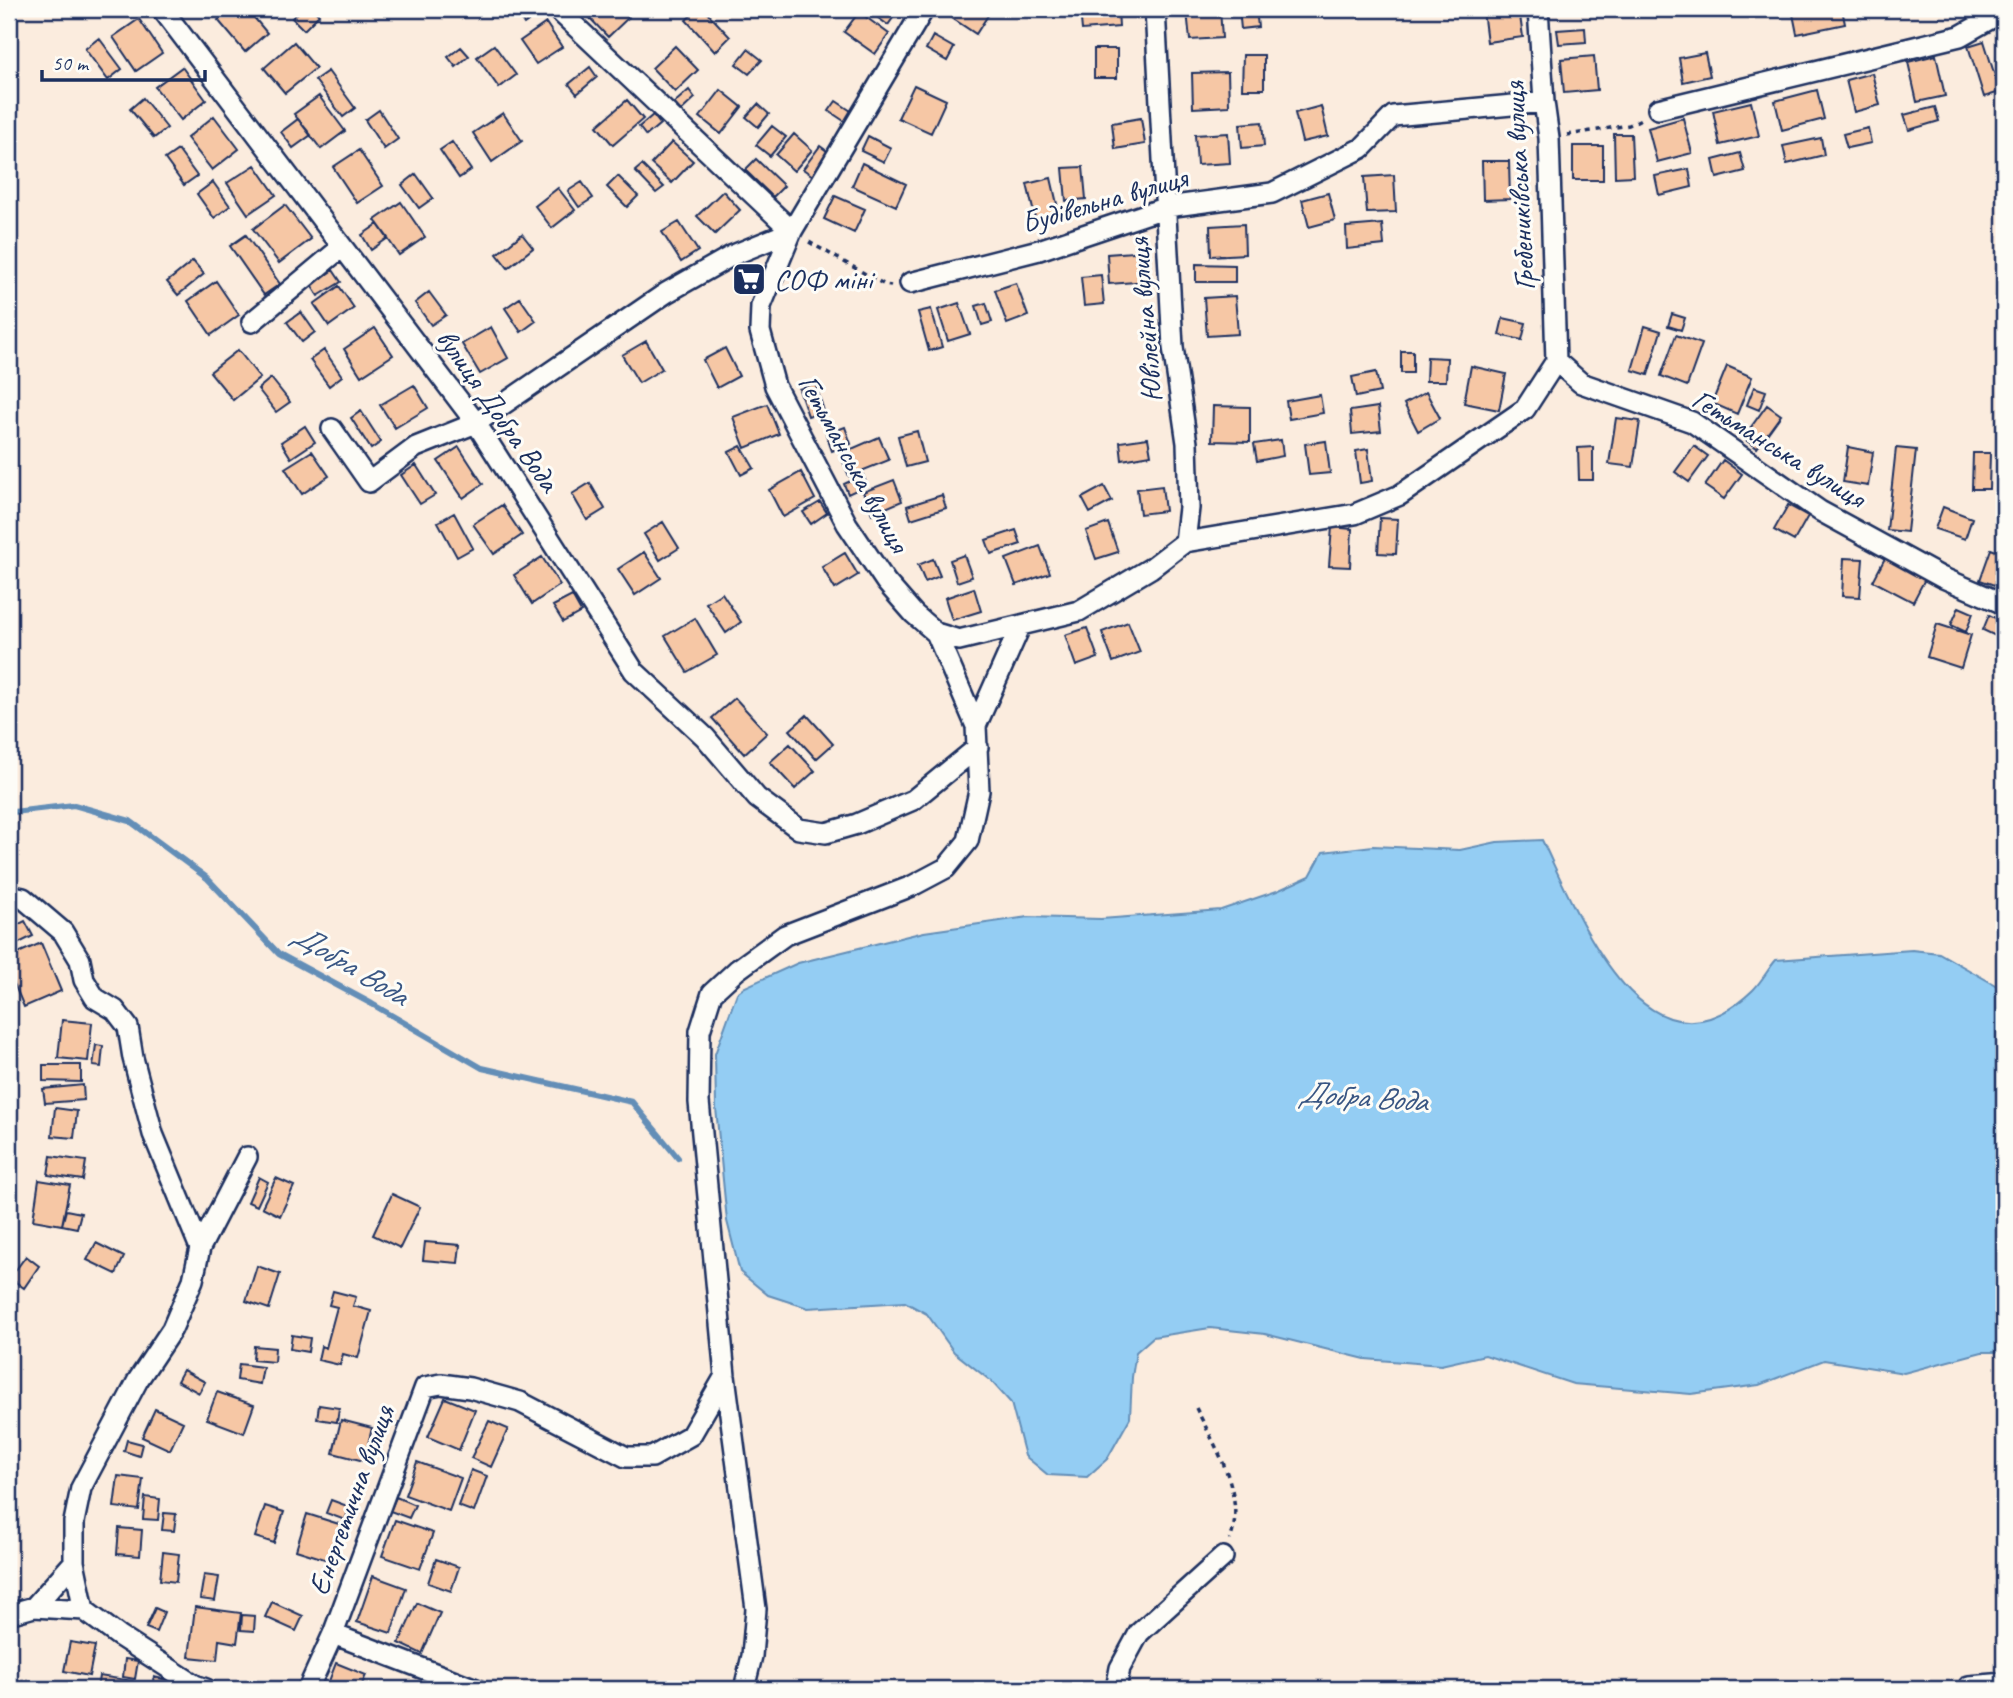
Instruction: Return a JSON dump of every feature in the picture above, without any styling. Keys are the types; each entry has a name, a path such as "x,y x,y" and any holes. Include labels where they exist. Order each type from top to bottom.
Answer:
{"street":[{"name":"вулиця Добра Вода","path":"162,9 476,423 634,671 705,737 757,798 799,830 826,833 857,824 913,800 978,747"},
{"path":"332,429 369,482 416,447 476,423 666,293 733,255 792,231 557,9"},
{"name":"Гетьманська вулиця","path":"924,9 792,231 761,306 760,331 775,386 847,524 886,582 914,614 936,633"},
{"name":"Ювілейна вулиця","path":"1154,9 1173,347 1187,443 1189,508 1185,542"},
{"name":"Гребениківська вулиця","path":"1538,9 1549,138 1556,361"},
{"path":"1658,110 1960,36 1994,15"},
{"name":"Будівельна вулиця","path":"910,283 1039,250 1167,206 1272,194 1362,148 1393,116 1544,102"},
{"path":"252,322 342,247"},
{"path":"936,633 959,639 1020,627 1079,611 1151,568 1185,542 1355,514 1400,495 1525,409 1556,361"},
{"name":"Гетьманська вулиця","path":"1556,361 1581,383 1692,422 1820,511 1941,577 2004,604"},
{"path":"976,726 1020,627"},
{"path":"744,1689 752,1656 756,1609 725,1376 699,1102 700,1031 712,993 737,970 785,935 912,886 946,868 968,841 979,791 976,726 936,633"},
{"path":"9,895 23,898 62,932 80,960 84,980 95,998 115,1010 128,1027 133,1058 153,1134 200,1248"},
{"path":"84,1610 74,1562 74,1522 81,1488 138,1380 172,1329 193,1280 200,1248 247,1157"},
{"name":"Енергетична вулиця","path":"307,1689 332,1634 425,1387 441,1384 470,1388 520,1402 626,1457 652,1457 691,1435 725,1376"},
{"path":"1116,1689 1120,1668 1139,1633 1223,1557"},
{"path":"34,1607 74,1562"},
{"path":"9,1614 34,1607 84,1610 119,1636 195,1685 206,1689"},
{"name":"Енергетична вулиця","path":"332,1634 476,1689"},
{"path":"1969,1686 2004,1683"}],"path":[{"path":"1549,138 1629,125 1658,110"},
{"path":"792,231 885,285 910,283"},
{"path":"1196,1408 1222,1461 1235,1503 1232,1536 1223,1557"}],"water":[{"path":"1542,840 1575,910 1621,982 1649,1008 1680,1021 1715,1016 1753,990 1776,960 1912,950 1939,953 2004,990 2004,1352 1982,1352 1904,1373 1824,1360 1759,1385 1691,1394 1573,1384 1485,1355 1441,1365 1365,1359 1265,1334 1210,1328 1153,1337 1136,1352 1130,1418 1107,1459 1087,1477 1048,1475 1025,1456 1011,1403 992,1382 954,1352 927,1314 905,1302 808,1308 768,1295 740,1272 727,1221 716,1108 715,1054 737,993 745,987 798,963 924,932 1028,917 1101,919 1221,910 1277,891 1310,876 1323,852 1373,846 1460,850 1497,842"}],"building":[{"path":"231,9 247,9 267,33 245,52 218,20"},
{"path":"302,9 313,9 319,15 304,30 292,18"},
{"path":"513,9 541,9 543,11 524,24"},
{"path":"592,9 621,9 629,17 608,37 586,14"},
{"path":"698,9 704,9 730,37 715,52 686,20"},
{"path":"872,9 887,9 895,15 888,25 870,12"},
{"path":"950,9 992,9 976,34 946,14"},
{"path":"1080,9 1118,9 1119,27 1082,30"},
{"path":"1220,9 1222,38 1190,40 1187,11"},
{"path":"1239,9 1256,9 1258,27 1241,29"},
{"path":"1519,9 1523,37 1487,42 1483,11"},
{"path":"1792,9 1842,9 1845,24 1797,34"},
{"path":"859,12 889,34 875,54 844,32"},
{"path":"139,19 162,53 136,71 113,37"},
{"path":"546,23 562,47 536,64 520,41"},
{"path":"1585,28 1586,42 1559,44 1557,30"},
{"path":"933,36 954,48 947,61 926,49"},
{"path":"99,38 122,69 108,80 85,49"},
{"path":"1984,41 2000,92 1984,97 1968,46"},
{"path":"294,42 316,68 285,93 264,68"},
{"path":"494,45 516,75 499,88 477,57"},
{"path":"675,46 698,70 675,92 652,68"},
{"path":"461,47 469,56 456,67 448,57"},
{"path":"748,49 762,60 749,74 736,64"},
{"path":"1094,49 1117,49 1117,78 1094,78"},
{"path":"1705,53 1710,76 1683,82 1679,58"},
{"path":"1243,55 1264,55 1264,89 1242,89"},
{"path":"1936,55 1945,96 1917,102 1908,62"},
{"path":"1594,56 1597,90 1564,93 1561,59"},
{"path":"182,67 206,100 181,120 155,87"},
{"path":"590,67 597,77 577,94 569,84"},
{"path":"328,71 355,108 343,117 315,80"},
{"path":"1228,72 1229,106 1193,108 1192,73"},
{"path":"1872,73 1880,105 1854,112 1846,80"},
{"path":"914,85 946,100 931,133 898,118"},
{"path":"689,90 695,98 681,111 674,103"},
{"path":"721,90 742,107 721,134 700,117"},
{"path":"1817,90 1824,119 1782,130 1775,101"},
{"path":"319,96 345,131 321,149 294,114"},
{"path":"143,98 167,128 154,138 130,109"},
{"path":"627,100 643,119 613,145 597,126"},
{"path":"836,101 854,113 847,123 829,111"},
{"path":"1751,102 1759,136 1720,145 1713,111"},
{"path":"758,104 769,114 758,127 746,117"},
{"path":"1321,106 1328,136 1302,142 1295,113"},
{"path":"1935,107 1939,121 1909,130 1904,115"},
{"path":"379,110 398,139 384,149 365,120"},
{"path":"503,113 522,141 492,162 473,133"},
{"path":"653,115 660,124 646,136 639,127"},
{"path":"214,116 239,149 212,170 187,138"},
{"path":"1141,118 1145,144 1115,149 1112,123"},
{"path":"1683,118 1692,153 1657,162 1648,128"},
{"path":"298,119 311,135 293,148 281,132"},
{"path":"1262,122 1264,146 1242,148 1240,124"},
{"path":"772,126 786,137 770,156 756,145"},
{"path":"1868,128 1871,143 1847,148 1843,134"},
{"path":"1228,133 1230,163 1197,165 1195,135"},
{"path":"794,134 812,150 794,171 776,155"},
{"path":"1614,134 1631,134 1633,176 1615,177"},
{"path":"868,136 891,148 884,162 861,151"},
{"path":"1821,138 1824,155 1787,164 1783,146"},
{"path":"452,142 471,170 459,178 440,150"},
{"path":"672,142 693,161 672,183 651,164"},
{"path":"820,146 831,154 813,176 803,169"},
{"path":"1573,146 1603,146 1603,180 1573,180"},
{"path":"178,150 197,176 184,185 165,159"},
{"path":"359,150 383,186 357,203 333,167"},
{"path":"1740,153 1745,171 1717,178 1713,160"},
{"path":"756,159 784,186 773,197 745,170"},
{"path":"1482,161 1509,161 1510,199 1483,200"},
{"path":"862,163 906,184 896,206 852,186"},
{"path":"255,165 276,195 248,214 227,183"},
{"path":"642,165 664,187 656,193 635,171"},
{"path":"1083,167 1086,199 1066,201 1063,168"},
{"path":"1689,169 1692,187 1659,195 1655,176"},
{"path":"416,174 433,198 419,208 402,185"},
{"path":"1394,175 1396,212 1367,213 1364,177"},
{"path":"618,176 638,196 627,207 607,187"},
{"path":"1051,178 1060,217 1036,222 1027,184"},
{"path":"213,182 230,206 214,218 197,194"},
{"path":"582,182 593,198 579,207 568,191"},
{"path":"558,188 575,210 552,228 535,206"},
{"path":"723,191 740,210 715,234 697,216"},
{"path":"1328,193 1335,220 1309,227 1302,200"},
{"path":"835,196 865,209 854,233 824,219"},
{"path":"401,202 425,237 399,255 375,220"},
{"path":"285,205 311,239 279,263 253,229"},
{"path":"679,222 698,251 681,262 662,232"},
{"path":"378,224 388,238 371,250 362,235"},
{"path":"1244,224 1245,254 1211,256 1210,226"},
{"path":"1382,224 1384,245 1347,249 1346,227"},
{"path":"522,234 533,248 508,268 497,254"},
{"path":"246,235 280,284 264,295 230,246"},
{"path":"1147,251 1149,281 1109,284 1107,254"},
{"path":"193,261 204,274 178,295 167,282"},
{"name":"СОФ міні","path":"750,264 763,275 748,294 735,283"},
{"path":"1196,264 1235,265 1235,282 1196,282"},
{"path":"333,270 341,282 318,296 311,285"},
{"path":"1101,275 1104,304 1084,306 1081,277"},
{"path":"216,281 239,315 211,335 188,301"},
{"path":"1016,283 1028,316 1007,324 995,290"},
{"path":"339,286 354,308 329,326 314,304"},
{"path":"429,292 446,315 431,325 415,303"},
{"path":"1235,296 1238,334 1207,336 1204,298"},
{"path":"520,298 536,321 521,332 505,308"},
{"path":"959,303 970,334 948,341 938,310"},
{"path":"986,303 992,322 982,325 976,306"},
{"path":"931,309 942,347 929,351 918,312"},
{"path":"301,312 315,332 302,342 287,322"},
{"path":"1672,314 1685,318 1681,330 1668,326"},
{"path":"1503,318 1526,323 1522,340 1499,335"},
{"path":"1645,326 1661,331 1648,375 1632,370"},
{"path":"491,327 508,358 480,374 462,344"},
{"path":"375,328 393,355 361,376 344,349"},
{"path":"1676,335 1702,344 1687,386 1661,376"},
{"path":"646,341 662,369 639,383 622,355"},
{"path":"725,348 739,376 717,388 703,360"},
{"path":"238,350 260,378 233,400 210,372"},
{"path":"324,350 342,376 329,386 310,360"},
{"path":"1401,351 1413,351 1413,373 1401,373"},
{"path":"1427,357 1447,358 1446,381 1426,381"},
{"path":"1471,366 1506,374 1499,410 1464,403"},
{"path":"1727,366 1752,377 1737,414 1712,403"},
{"path":"1376,372 1380,392 1356,397 1352,377"},
{"path":"271,378 290,402 276,412 258,389"},
{"path":"815,383 824,411 808,416 799,389"},
{"path":"414,385 428,408 395,428 380,405"},
{"path":"1754,387 1766,391 1759,410 1747,405"},
{"path":"1426,392 1440,418 1418,431 1404,404"},
{"path":"1320,395 1323,413 1289,419 1286,401"},
{"path":"767,404 779,434 745,448 733,417"},
{"path":"1767,405 1781,415 1757,448 1743,438"},
{"path":"1213,406 1250,407 1250,442 1212,441"},
{"path":"1378,407 1381,431 1352,434 1350,411"},
{"path":"361,411 381,442 371,449 351,418"},
{"path":"1616,418 1640,421 1633,467 1609,464"},
{"path":"305,426 315,442 291,458 281,442"},
{"path":"845,427 851,444 832,451 826,434"},
{"path":"917,431 925,462 906,467 898,436"},
{"path":"879,437 889,460 849,476 840,454"},
{"path":"1148,438 1151,455 1122,460 1120,442"},
{"path":"1281,440 1283,456 1257,461 1254,444"},
{"path":"1326,441 1330,473 1309,475 1305,444"},
{"path":"741,446 754,468 741,475 729,452"},
{"path":"1694,446 1708,456 1689,482 1675,472"},
{"path":"459,447 483,484 463,498 438,461"},
{"path":"1593,447 1593,480 1579,480 1578,448"},
{"path":"1848,447 1873,452 1868,486 1843,482"},
{"path":"1896,448 1916,450 1907,532 1887,530"},
{"path":"1368,449 1372,481 1360,483 1356,451"},
{"path":"312,451 329,476 302,494 285,468"},
{"path":"1973,453 1990,453 1989,489 1972,489"},
{"path":"1723,460 1742,474 1724,499 1705,486"},
{"path":"416,465 435,495 420,504 401,475"},
{"path":"801,472 815,499 783,517 769,490"},
{"path":"863,475 867,485 848,494 844,484"},
{"path":"894,480 902,501 872,514 863,492"},
{"path":"590,483 605,509 587,520 572,494"},
{"path":"1104,486 1112,501 1090,513 1082,498"},
{"path":"1162,486 1165,511 1140,514 1137,489"},
{"path":"942,495 946,508 911,519 907,506"},
{"path":"820,502 827,513 811,524 803,512"},
{"path":"502,505 522,535 494,554 473,524"},
{"path":"1788,505 1808,516 1794,541 1774,530"},
{"path":"1943,507 1972,518 1965,539 1935,529"},
{"path":"454,513 473,548 457,557 438,522"},
{"path":"1380,518 1398,519 1396,554 1378,553"},
{"path":"663,522 679,548 660,560 644,534"},
{"path":"1108,523 1118,552 1096,559 1086,531"},
{"path":"1332,527 1352,529 1350,567 1329,566"},
{"path":"1016,530 1021,544 991,554 986,540"},
{"path":"1040,546 1050,573 1016,585 1006,559"},
{"path":"1991,549 2004,554 2004,576 2000,587 1980,580"},
{"path":"644,552 661,578 635,595 618,569"},
{"path":"845,553 858,575 835,589 822,567"},
{"path":"964,555 972,577 957,582 950,560"},
{"path":"542,557 560,585 532,604 514,575"},
{"path":"1844,558 1863,559 1860,597 1842,596"},
{"path":"1885,558 1925,579 1913,602 1873,581"},
{"path":"933,559 940,576 925,582 918,565"},
{"path":"974,588 981,611 952,620 945,598"},
{"path":"722,593 741,622 726,633 706,603"},
{"path":"572,596 581,612 563,622 553,606"},
{"path":"1959,607 1973,613 1966,632 1951,625"},
{"path":"1989,615 2004,622 2004,640 1983,630"},
{"path":"695,618 717,655 687,672 665,636"},
{"path":"1128,622 1140,652 1113,662 1102,632"},
{"path":"1937,624 1971,635 1961,668 1927,657"},
{"path":"1087,628 1098,658 1076,666 1065,635"},
{"path":"735,698 767,733 744,754 712,718"},
{"path":"807,715 833,744 816,759 790,730"},
{"path":"790,744 815,771 795,789 770,762"},
{"path":"25,921 33,936 9,948 9,929"},
{"path":"41,943 61,991 24,1007 9,972 9,957"},
{"path":"62,1020 92,1023 88,1061 58,1058"},
{"path":"96,1045 103,1046 101,1067 93,1066"},
{"path":"43,1065 81,1065 81,1082 43,1081"},
{"path":"83,1085 84,1100 45,1103 43,1089"},
{"path":"55,1108 77,1111 74,1138 52,1136"},
{"path":"51,1156 86,1161 83,1180 48,1175"},
{"path":"259,1177 268,1182 257,1206 248,1202"},
{"path":"276,1178 294,1186 280,1216 262,1207"},
{"path":"39,1180 70,1185 62,1225 33,1220"},
{"path":"392,1194 420,1207 400,1248 373,1235"},
{"path":"66,1210 81,1213 77,1228 62,1225"},
{"path":"425,1242 460,1245 458,1263 423,1260"},
{"path":"96,1243 124,1257 116,1274 87,1260"},
{"path":"26,1256 39,1266 24,1288 10,1278"},
{"path":"257,1266 280,1274 269,1309 246,1301"},
{"path":"333,1291 356,1297 353,1306 371,1311 358,1358 343,1354 340,1365 318,1360 321,1346 326,1348 337,1307 329,1305"},
{"path":"292,1335 310,1338 308,1352 290,1349"},
{"path":"254,1346 275,1348 274,1362 253,1360"},
{"path":"239,1364 263,1367 260,1384 237,1380"},
{"path":"183,1370 205,1382 199,1393 177,1381"},
{"path":"217,1392 254,1405 244,1433 207,1419"},
{"path":"445,1398 475,1410 459,1450 428,1437"},
{"path":"319,1405 339,1408 337,1422 317,1419"},
{"path":"155,1409 183,1422 170,1450 142,1437"},
{"path":"341,1420 372,1428 364,1461 333,1453"},
{"path":"489,1421 508,1429 491,1467 471,1458"},
{"path":"127,1440 142,1444 139,1456 124,1451"},
{"path":"417,1462 461,1478 449,1511 405,1495"},
{"path":"471,1470 487,1476 474,1512 458,1506"},
{"path":"118,1476 143,1479 139,1510 114,1507"},
{"path":"145,1497 160,1499 158,1520 143,1519"},
{"path":"396,1497 415,1505 409,1518 390,1511"},
{"path":"331,1500 350,1507 345,1520 326,1513"},
{"path":"265,1506 284,1512 274,1543 255,1537"},
{"path":"164,1513 176,1514 174,1531 162,1530"},
{"path":"307,1514 342,1525 331,1561 296,1550"},
{"path":"395,1520 433,1533 420,1569 382,1556"},
{"path":"119,1528 142,1530 140,1556 117,1554"},
{"path":"163,1552 179,1554 176,1582 160,1580"},
{"path":"436,1559 459,1567 451,1591 428,1583"},
{"path":"204,1575 219,1577 215,1601 200,1599"},
{"path":"373,1576 406,1588 391,1633 357,1622"},
{"path":"272,1602 303,1616 296,1631 265,1617"},
{"path":"417,1603 440,1613 422,1654 399,1643"},
{"path":"195,1607 241,1613 237,1643 219,1640 217,1660 189,1657"},
{"path":"155,1608 164,1612 156,1632 146,1628"},
{"path":"242,1615 255,1616 254,1631 241,1630"},
{"path":"70,1642 95,1646 89,1676 64,1671"},
{"path":"125,1659 138,1661 135,1679 123,1677"},
{"path":"336,1663 366,1675 360,1689 326,1689"},
{"path":"99,1676 133,1681 132,1689 97,1689"},
{"path":"154,1677 179,1683 178,1689 151,1689"}],"waterway":[{"name":"Добра Вода","path":"9,809 13,812 74,805 130,821 207,878 279,954 482,1068 632,1102 678,1158"}],"place":[{"name":"СОФ міні","path":"749,279"}]}
